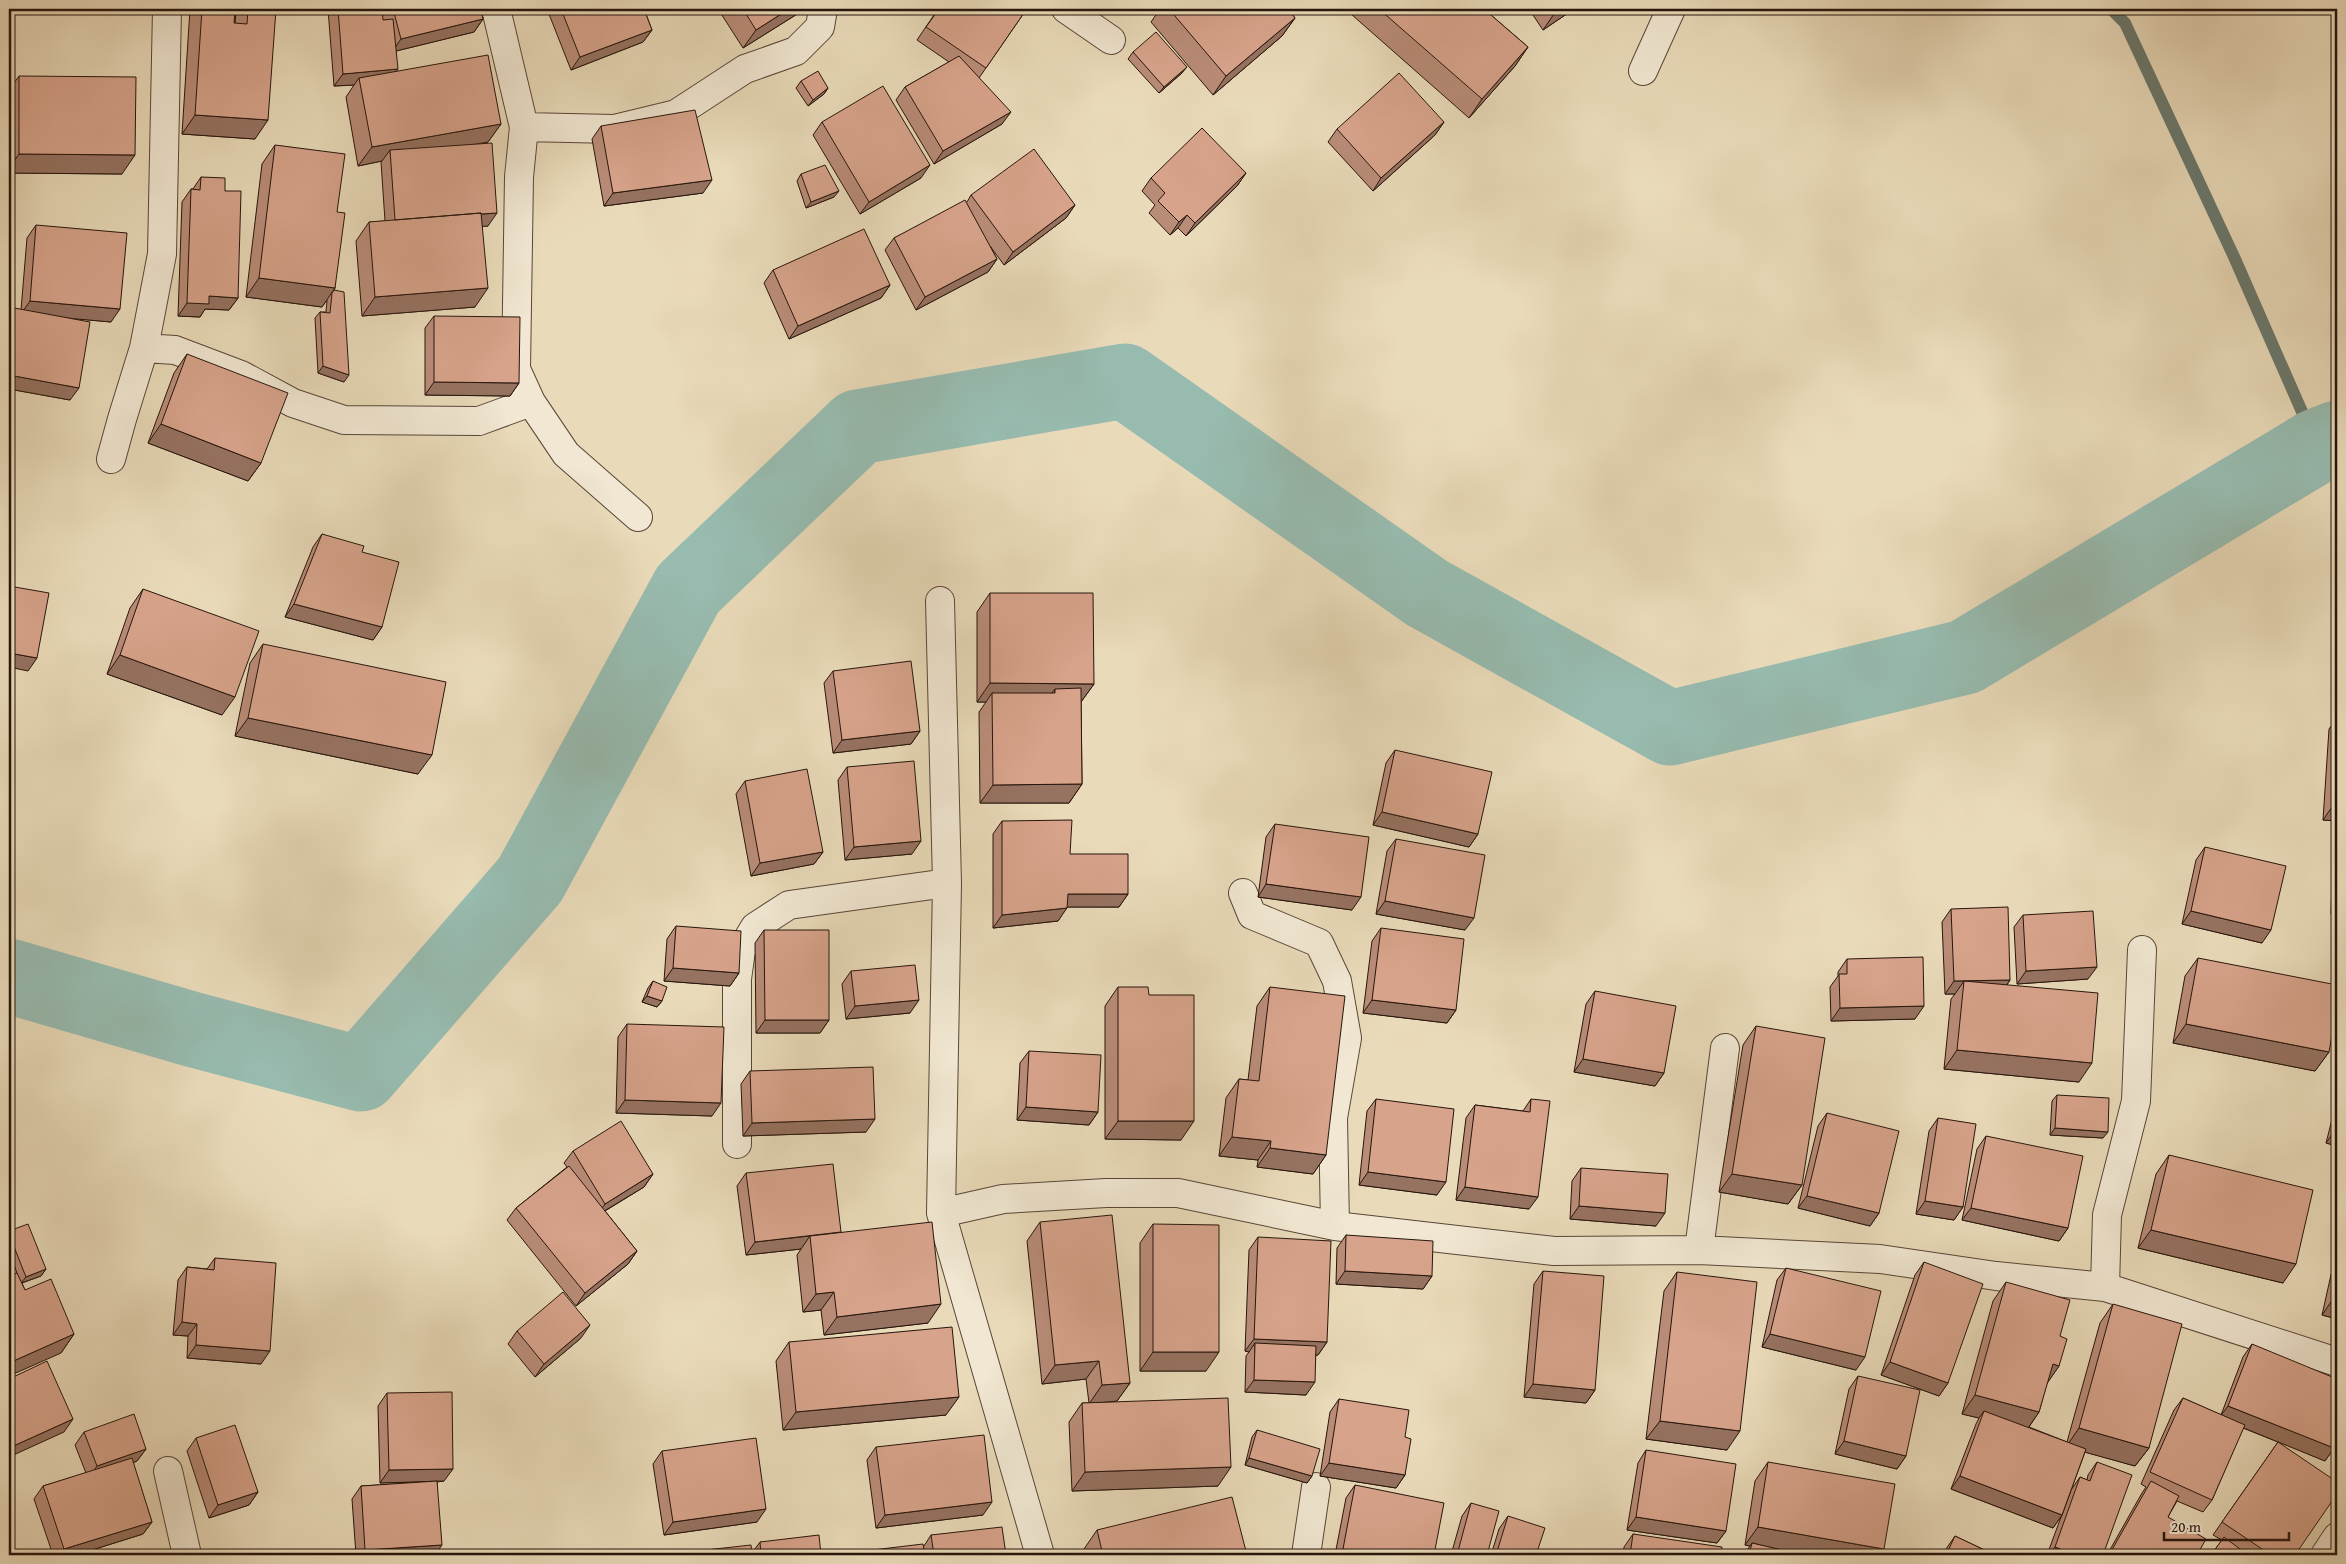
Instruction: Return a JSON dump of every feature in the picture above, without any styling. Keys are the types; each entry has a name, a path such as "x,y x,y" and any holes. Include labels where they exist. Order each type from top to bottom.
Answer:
{"street":[{"path":"112,459 144,348 162,254 166,9"},
{"path":"496,9 524,127 519,177 516,369 531,402 566,454 638,517"},
{"path":"524,127 614,129 676,114 745,69 796,51 820,28 823,9"},
{"path":"1066,9 1111,40"},
{"path":"1643,71 1671,9"},
{"path":"144,348 175,350 241,375 293,403 344,420 479,421 531,402"},
{"path":"940,601 947,883 947,969 941,1213 1040,1555"},
{"path":"738,1144 737,980 741,950 755,927 789,905 947,883"},
{"path":"1242,893 1252,915 1319,943 1337,981 1347,1038 1333,1118 1335,1226"},
{"path":"2105,1286 2107,1215 2136,1101 2142,950"},
{"path":"1699,1250 1725,1048"},
{"path":"941,1213 1003,1199 1106,1193 1178,1193 1335,1226 1554,1250 1699,1250 1880,1259 1996,1276 2105,1286 2337,1362"},
{"path":"168,1471 187,1555"},
{"path":"1306,1555 1316,1488"},
{"path":"2325,1555 2337,1537"}],"building":[{"path":"202,9 235,9 234,23 247,24 248,9 276,9 268,120 195,115"},
{"path":"338,9 382,9 383,20 393,19 398,69 343,74"},
{"path":"393,9 481,9 483,19 401,39"},
{"path":"561,9 644,9 652,30 580,57"},
{"path":"743,9 789,9 756,30"},
{"path":"939,9 1026,10 986,68 926,27"},
{"path":"1169,9 1288,9 1295,18 1226,76"},
{"path":"1379,9 1484,9 1528,47 1482,99"},
{"path":"1156,32 1187,67 1164,87 1133,52"},
{"path":"488,55 501,124 372,147 359,78"},
{"path":"959,56 1011,112 943,151 905,87"},
{"path":"818,71 828,88 813,100 801,81"},
{"path":"1399,73 1444,122 1381,178 1337,129"},
{"path":"19,76 136,77 135,155 19,154"},
{"path":"883,86 930,165 869,202 822,122"},
{"path":"695,110 712,180 613,193 601,126"},
{"path":"1202,128 1246,173 1195,223 1187,215 1179,222 1158,201 1165,193 1151,178"},
{"path":"492,143 497,213 395,220 390,150"},
{"path":"275,145 345,154 337,212 345,213 335,288 259,278"},
{"path":"1034,149 1075,205 1013,252 971,195"},
{"path":"825,165 839,191 811,202 801,174"},
{"path":"201,177 225,178 225,191 241,191 238,298 209,296 209,304 187,303 191,189 200,190"},
{"path":"965,200 997,259 925,297 894,238"},
{"path":"481,213 488,288 375,297 369,222"},
{"path":"36,225 127,233 120,309 30,301"},
{"path":"864,229 890,285 798,326 773,270"},
{"path":"334,290 344,292 349,375 323,366 320,312 330,313"},
{"path":"9,307 90,322 79,388 9,375"},
{"path":"434,316 520,317 519,383 434,382"},
{"path":"187,354 288,393 261,463 161,424"},
{"path":"322,534 364,546 362,552 399,562 382,627 294,604"},
{"path":"9,586 49,593 37,658 9,653"},
{"path":"143,589 259,631 235,697 120,655"},
{"path":"990,593 1093,593 1094,684 990,683"},
{"path":"263,644 446,682 432,755 248,718"},
{"path":"911,661 920,731 842,740 833,671"},
{"path":"1081,688 1082,784 993,785 992,693 1055,693 1055,689"},
{"path":"2337,730 2337,807 2332,807"},
{"path":"1395,750 1492,772 1478,834 1382,812"},
{"path":"914,761 921,841 854,847 847,767"},
{"path":"807,769 823,852 760,863 745,781"},
{"path":"1072,820 1070,854 1128,854 1128,894 1068,894 1067,908 1002,915 1002,821"},
{"path":"1275,824 1369,837 1361,897 1266,884"},
{"path":"1396,839 1485,855 1474,918 1385,901"},
{"path":"2205,847 2286,866 2271,930 2191,911"},
{"path":"2008,907 2010,980 1954,981 1951,909"},
{"path":"2093,911 2097,967 2026,971 2023,915"},
{"path":"676,926 741,931 739,973 673,968"},
{"path":"1381,928 1464,939 1456,1010 1372,1000"},
{"path":"764,930 829,930 829,1020 765,1020"},
{"path":"1923,957 1924,1006 1840,1008 1839,974 1847,974 1847,959"},
{"path":"2198,958 2337,985 2337,1006 2329,1052 2186,1024"},
{"path":"915,965 919,1000 855,1006 851,971"},
{"path":"653,981 667,987 662,1001 647,996"},
{"path":"1964,981 2098,993 2092,1063 1957,1050"},
{"path":"1118,987 1148,987 1149,995 1194,995 1194,1121 1118,1121"},
{"path":"1270,987 1345,996 1326,1155 1270,1148 1271,1141 1232,1137 1239,1079 1259,1081"},
{"path":"1595,991 1676,1006 1664,1073 1583,1059"},
{"path":"627,1024 724,1027 721,1103 625,1100"},
{"path":"1756,1026 1825,1038 1802,1185 1732,1174"},
{"path":"1029,1051 1101,1055 1098,1112 1026,1107"},
{"path":"873,1067 875,1119 752,1123 750,1071"},
{"path":"2057,1095 2109,1098 2108,1132 2055,1128"},
{"path":"1376,1099 1454,1109 1446,1182 1368,1172"},
{"path":"1531,1099 1550,1101 1538,1197 1465,1187 1475,1105 1530,1112"},
{"path":"1827,1113 1899,1131 1879,1213 1807,1196"},
{"path":"1938,1118 1976,1124 1963,1207 1925,1201"},
{"path":"621,1121 653,1174 605,1204 573,1151"},
{"path":"1986,1136 2083,1156 2068,1228 1971,1208"},
{"path":"2169,1155 2313,1190 2296,1264 2151,1230"},
{"path":"833,1164 841,1232 755,1242 746,1173"},
{"path":"569,1166 637,1251 585,1293 516,1208"},
{"path":"1581,1168 1668,1174 1665,1213 1579,1206"},
{"path":"1112,1215 1130,1383 1102,1385 1099,1361 1055,1365 1040,1222"},
{"path":"932,1222 941,1304 837,1317 834,1292 816,1294 810,1236"},
{"path":"28,1224 46,1269 26,1277 9,1231"},
{"path":"1153,1224 1219,1225 1219,1352 1153,1352"},
{"path":"1346,1235 1433,1241 1432,1276 1345,1271"},
{"path":"1258,1237 1331,1241 1327,1342 1254,1339"},
{"path":"215,1258 276,1263 270,1351 196,1345 197,1324 182,1322 187,1267 214,1270"},
{"path":"1924,1262 1983,1284 1948,1383 1890,1362"},
{"path":"1786,1268 1881,1291 1865,1357 1770,1334"},
{"path":"1543,1271 1604,1276 1595,1390 1533,1384"},
{"path":"1677,1272 1757,1282 1740,1431 1660,1421"},
{"path":"17,1273 25,1290 51,1279 74,1334 9,1363 9,1276"},
{"path":"2006,1282 2070,1300 2060,1336 2067,1339 2059,1366 2053,1364 2039,1412 1975,1395"},
{"path":"563,1292 590,1325 544,1364 517,1331"},
{"path":"2113,1304 2182,1324 2149,1448 2079,1428"},
{"path":"952,1327 959,1397 796,1412 789,1342"},
{"path":"1255,1343 1316,1346 1315,1382 1254,1380"},
{"path":"2252,1344 2337,1379 2337,1441 2334,1448 2228,1406"},
{"path":"47,1361 73,1419 9,1448 9,1379"},
{"path":"1858,1376 1920,1390 1906,1456 1844,1441"},
{"path":"452,1392 453,1469 389,1470 387,1393"},
{"path":"1228,1398 1231,1467 1085,1472 1082,1403"},
{"path":"2183,1398 2245,1425 2212,1500 2150,1472"},
{"path":"1339,1399 1409,1410 1405,1437 1411,1439 1405,1475 1329,1463"},
{"path":"1984,1411 2086,1449 2062,1515 1960,1476"},
{"path":"134,1414 146,1449 97,1466 84,1432"},
{"path":"235,1425 258,1492 218,1505 196,1438"},
{"path":"1257,1430 1320,1449 1312,1476 1249,1458"},
{"path":"984,1435 992,1502 885,1515 876,1447"},
{"path":"756,1438 766,1509 673,1522 662,1451"},
{"path":"2278,1442 2337,1482 2337,1494 2295,1555 2271,1555 2222,1522"},
{"path":"1646,1450 1736,1464 1726,1531 1636,1517"},
{"path":"132,1458 152,1522 64,1549 43,1486"},
{"path":"1768,1462 1895,1484 1884,1549 1758,1527"},
{"path":"2097,1462 2132,1475 2103,1555 2076,1555 2055,1547 2080,1477 2090,1481"},
{"path":"437,1481 442,1545 365,1550 361,1486"},
{"path":"2151,1481 2179,1496 2168,1517 2206,1539 2197,1555 2109,1555"},
{"path":"1355,1485 1444,1503 1434,1555 1373,1555 1343,1549"},
{"path":"1232,1497 1247,1555 1103,1555 1097,1530"},
{"path":"1471,1503 1499,1511 1487,1555 1457,1555"},
{"path":"1508,1516 1545,1528 1536,1555 1496,1555"},
{"path":"1002,1527 1006,1555 934,1555 931,1535"},
{"path":"1633,1534 1722,1547 1721,1555 1630,1555"},
{"path":"819,1535 821,1555 761,1555 760,1542"},
{"path":"1955,1536 1995,1555 1946,1555"},
{"path":"2224,1537 2248,1555 2211,1555"},
{"path":"1752,1543 1804,1555 1749,1555"},
{"path":"923,1544 925,1555 857,1555 856,1552"},
{"path":"751,1545 752,1555 670,1555 670,1554"}],"waterway":[{"path":"2111,9 2125,23 2235,259 2317,446"},
{"path":"9,976 191,1029 361,1074 530,880 688,589 858,427 1125,381 1427,593 1670,728 1965,657 2317,446 2337,438"}]}
